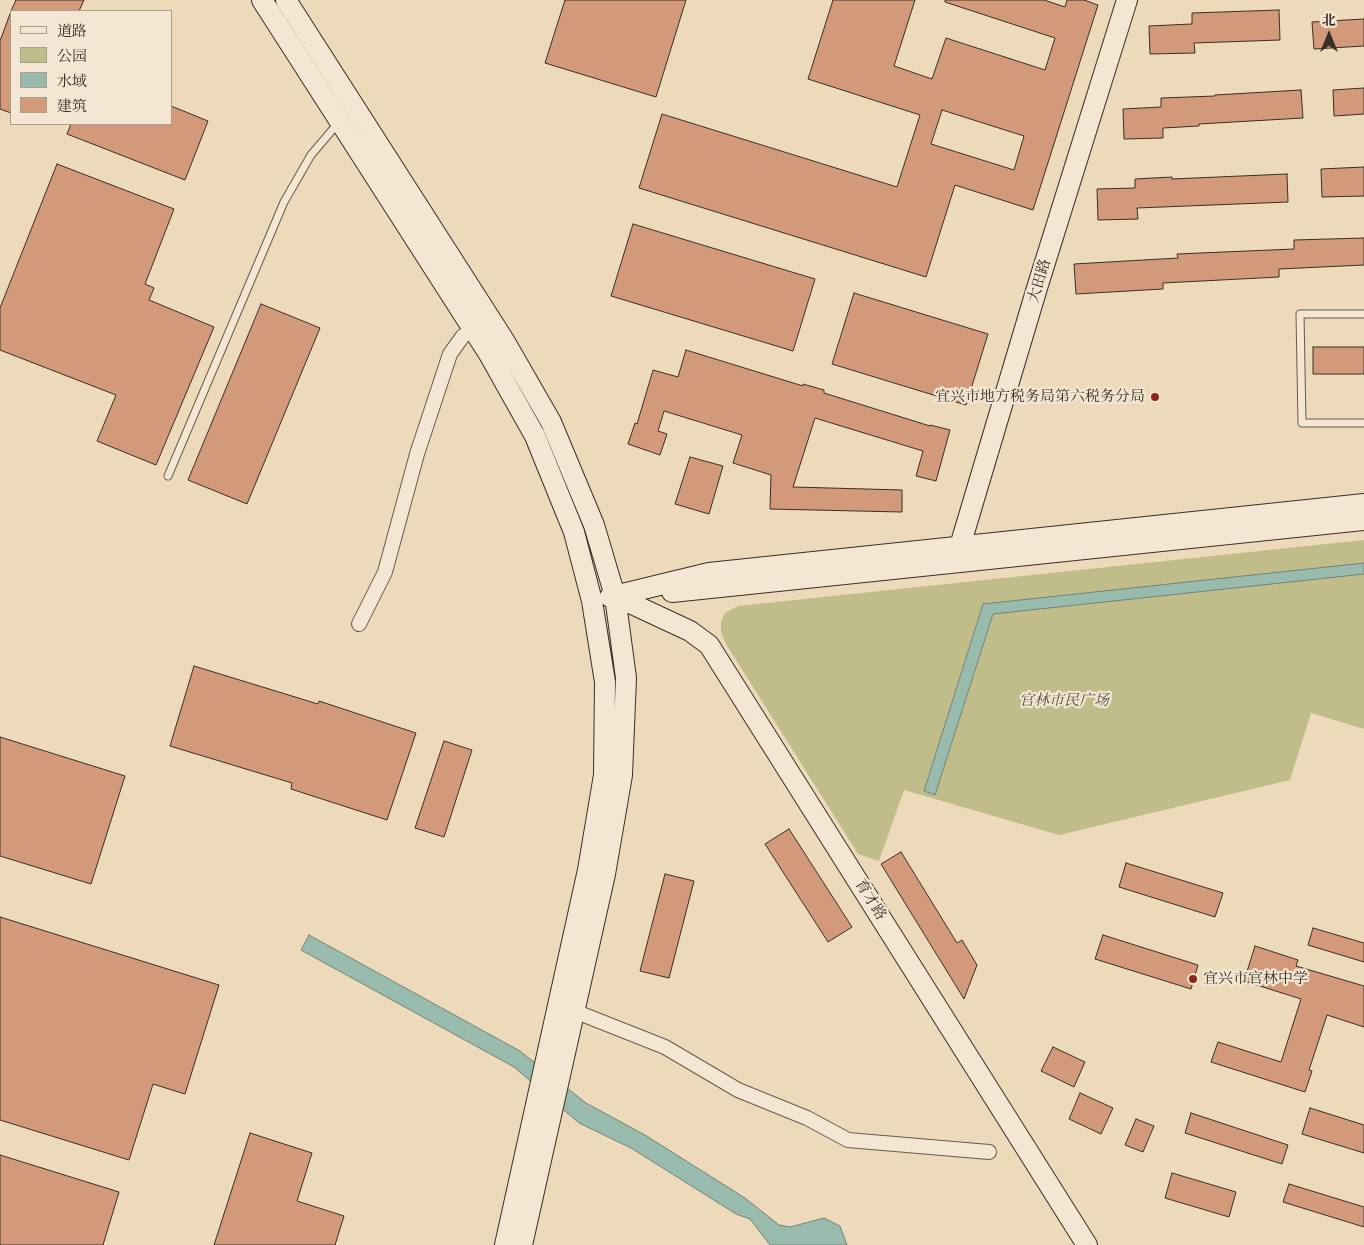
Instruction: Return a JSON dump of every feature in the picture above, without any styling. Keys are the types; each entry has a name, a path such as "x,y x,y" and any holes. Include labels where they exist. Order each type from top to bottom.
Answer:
{"main road":[{"path":"262,0 489,354 535,436 574,532 592,601 604,682 604,775 588,870 505,1245"},
{"path":"286,0 505,342 551,422 594,525 615,596 626,678 622,775 605,874 522,1245"},
{"name":"大田路","path":"961,555 1038,288 1127,0"},
{"path":"961,555 1364,504"},
{"path":"592,601 709,573 961,555 1364,520"},
{"name":"育才路","path":"615,596 690,631 709,645 1087,1245"}],"street":[{"path":"359,624 385,572 416,454 450,354 463,336 473,330"},
{"path":"574,1011 665,1047 738,1090 807,1118 848,1140 989,1152"}],"lane":[{"path":"168,476 284,202 311,155 339,121"},
{"path":"1364,314 1300,314 1302,423 1364,423"}],"green space":[{"name":"官林市民广场","path":"1364,540 1364,729 1311,713 1290,780 1059,835 904,790 879,861 858,854 726,644 721,632 721,622 725,613 738,606"}],"water":[{"path":"1364,563 1364,574 993,614 935,795 924,791 983,604"},
{"path":"309,935 520,1051 586,1103 645,1135 745,1198 779,1225 790,1227 824,1218 840,1226 847,1245 770,1245 750,1219 736,1214 631,1148 579,1123 514,1067 301,950"}],"building":[{"path":"16,0 84,0 79,10 11,10"},
{"path":"565,0 686,0 656,97 545,63"},
{"path":"833,0 915,0 894,66 932,79 946,38 1045,70 1055,38 945,2 945,0 1044,0 1065,7 1067,0 1084,0 1098,5 1033,210 955,185 926,277 639,188 662,114 897,187 920,115 808,79","holes":["942,110 1024,136 1014,170 931,144"]},
{"path":"1279,10 1280,40 1194,43 1195,53 1150,54 1149,26 1192,24 1192,13"},
{"path":"10,14 10,113 0,109 0,41"},
{"path":"1364,19 1364,46 1314,49 1312,22"},
{"path":"1364,88 1364,114 1334,116 1333,90"},
{"path":"1301,90 1303,118 1163,128 1163,138 1124,139 1123,109 1161,107 1161,98"},
{"path":"172,106 208,121 185,180 67,134 71,125 172,125"},
{"path":"57,164 174,209 145,284 154,288 149,300 214,327 156,465 97,441 116,395 0,350 0,308"},
{"path":"1364,167 1364,196 1322,197 1321,169"},
{"path":"1287,174 1288,202 1137,208 1138,219 1098,220 1097,189 1135,188 1135,179"},
{"path":"633,224 815,279 793,351 611,296"},
{"path":"1364,238 1364,265 1279,269 1279,277 1163,283 1163,289 1076,294 1074,264 1178,258 1177,254 1294,249 1294,240"},
{"path":"854,293 988,334 966,405 832,364"},
{"path":"261,304 320,328 247,504 188,480"},
{"path":"1313,347 1364,347 1364,374 1313,374"},
{"path":"686,350 803,386 803,384 824,390 824,393 930,426 950,430 936,481 916,476 923,451 815,418 793,487 902,490 902,512 770,509 771,475 733,463 742,435 664,411 658,431 667,434 660,455 628,444 635,423 637,424 653,370 678,377"},
{"path":"690,457 723,466 709,514 675,504"},
{"path":"194,666 318,704 319,701 416,733 387,820 291,789 292,783 170,746"},
{"path":"0,737 125,776 91,884 0,856"},
{"path":"444,741 472,750 444,837 415,828"},
{"path":"789,829 852,927 828,942 765,844"},
{"path":"901,852 957,943 962,940 977,965 964,999 881,864"},
{"path":"1126,863 1223,893 1215,917 1119,887"},
{"path":"665,874 694,881 669,978 640,971"},
{"path":"0,917 219,985 185,1094 153,1084 129,1160 0,1120"},
{"path":"1313,928 1364,943 1364,962 1308,945"},
{"path":"1103,935 1198,965 1191,989 1095,959"},
{"path":"1255,946 1298,960 1296,966 1364,986 1364,1027 1327,1015 1309,1070 1312,1071 1305,1092 1211,1062 1218,1042 1281,1062 1301,999 1244,981"},
{"path":"1053,1047 1085,1062 1074,1087 1041,1071"},
{"path":"1080,1093 1113,1108 1101,1134 1069,1119"},
{"path":"1310,1108 1364,1125 1364,1153 1302,1134"},
{"path":"1191,1113 1288,1145 1282,1164 1185,1133"},
{"path":"1136,1119 1154,1126 1143,1152 1125,1145"},
{"path":"250,1133 312,1153 297,1201 344,1216 335,1245 214,1245"},
{"path":"0,1155 119,1192 103,1245 0,1245"},
{"path":"1172,1173 1236,1192 1229,1217 1165,1198"},
{"path":"1289,1184 1364,1207 1364,1227 1283,1202"}],"place":[{"name":"宜兴市地方税务局第六税务分局","path":"1155,397"},
{"name":"宜兴市官林中学","path":"1193,979"}]}
